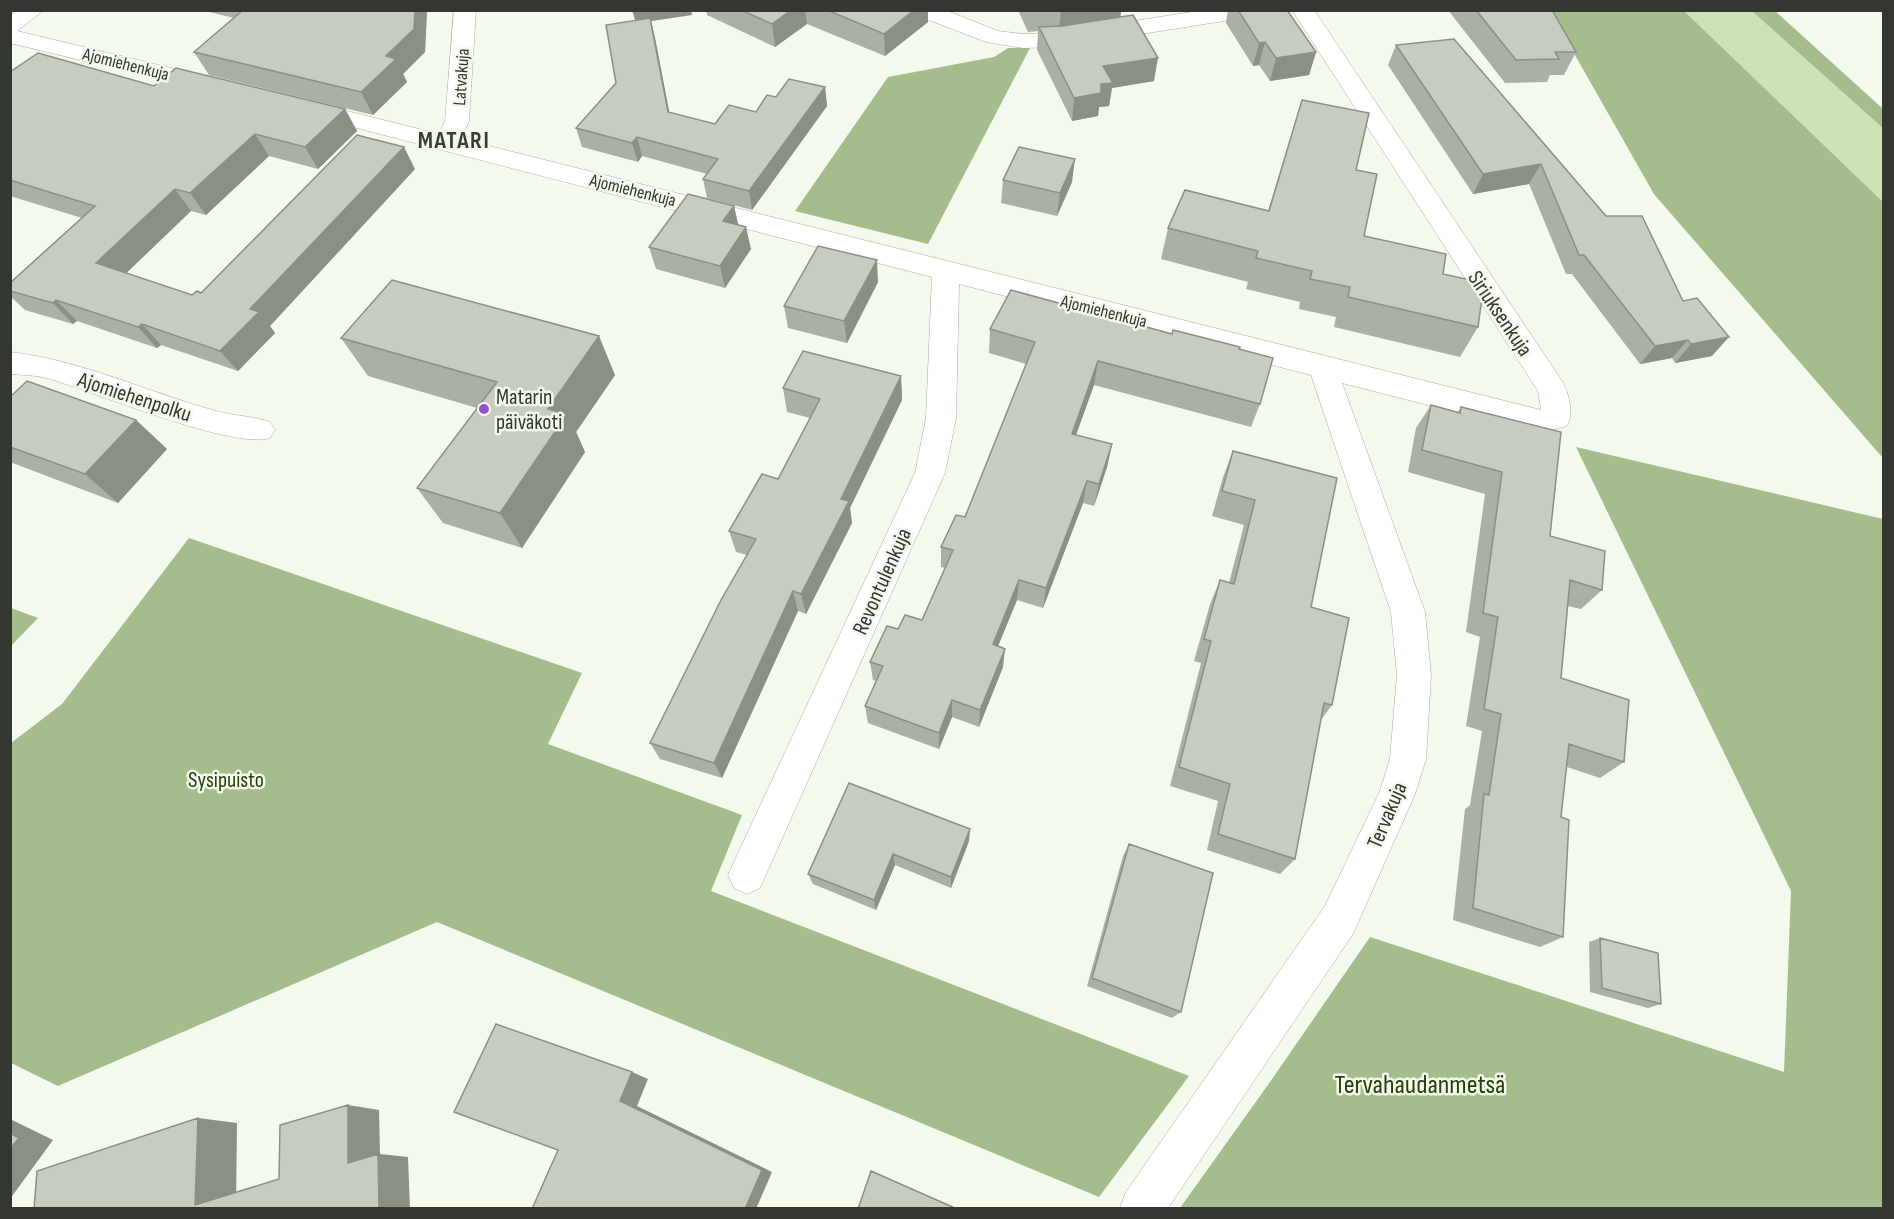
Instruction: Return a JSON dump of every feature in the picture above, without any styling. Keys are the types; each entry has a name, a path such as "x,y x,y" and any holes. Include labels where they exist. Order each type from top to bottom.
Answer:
{"street":[{"path":"10,26 33,10"},
{"name":"Latvakuja","path":"448,142 457,121 465,10"},
{"path":"924,10 994,37 1023,41 1059,40 1249,10"},
{"name":"Siriuksenkuja","path":"1303,10 1551,389 1557,418 1537,422 1323,369"},
{"name":"Ajomiehenkuja","path":"23,45 232,90"},
{"name":"Ajomiehenkuja","path":"289,104 448,142 1323,369"},
{"name":"Revontulenkuja","path":"747,875 930,473 941,418 946,270"},
{"name":"Ajomiehenpolku","path":"10,363 45,367 218,423 260,430"},
{"name":"Tervakuja","path":"1142,1209 1339,920 1397,794 1408,759 1414,675 1408,612 1323,369"}],"green space":[{"path":"1550,11 1775,11 1883,109 1883,458 1654,194"},
{"path":"1550,11 1684,11 1883,202 1883,458 1654,194"},
{"path":"1752,11 1775,11 1883,109 1883,128"},
{"path":"1008,48 1030,48 928,244 795,211 888,77 994,57"},
{"name":"Tervahaudanmetsä","path":"1576,447 1883,519 1883,1208 1180,1208 1370,937 1784,1072 1791,891"},
{"name":"Sysipuisto","path":"189,538 582,673 548,744 742,815 711,891 1189,1076 1099,1197 437,922 58,1086 11,1063 11,743 62,704"},
{"path":"10,608 38,618 11,646"}],"building":[{"path":"243,10 415,10 414,29 386,56 396,59 361,92 194,52"},
{"path":"741,10 791,10 772,24"},
{"path":"827,10 914,10 884,34"},
{"path":"1238,10 1287,10 1316,52 1276,58 1265,42 1259,43"},
{"path":"1476,10 1552,10 1576,52 1555,52 1559,59 1516,60"},
{"path":"1133,15 1158,58 1103,66 1113,83 1101,84 1101,93 1074,98 1039,27 1062,26"},
{"path":"650,18 668,112 715,124 729,105 756,112 767,95 776,97 789,79 825,87 749,191 703,179 718,159 637,137 632,143 576,128 616,83 606,25"},
{"path":"1454,39 1606,216 1642,216 1683,301 1697,298 1729,337 1691,344 1688,340 1655,346 1584,255 1579,255 1541,164 1483,174 1396,45"},
{"path":"38,53 154,86 176,68 345,109 305,147 255,134 190,193 175,189 96,263 192,295 197,291 201,293 357,135 404,147 250,309 259,312 220,351 142,324 138,327 56,300 53,303 10,291 10,283 95,206 10,180 10,72"},
{"path":"1302,100 1369,113 1356,170 1377,174 1364,236 1446,254 1443,274 1484,283 1478,327 1348,297 1350,287 1310,279 1312,271 1256,258 1258,251 1168,228 1185,190 1269,211"},
{"path":"1019,147 1075,159 1060,193 1003,180"},
{"path":"688,194 734,206 723,221 746,227 720,266 649,247"},
{"path":"818,246 877,260 844,321 784,306"},
{"path":"392,280 599,336 548,409 567,414 500,513 417,488 497,382 341,338"},
{"path":"1011,290 1172,334 1173,330 1240,347 1239,349 1273,358 1260,404 1098,361 1072,434 1112,444 1099,484 1087,481 1046,588 1019,580 993,644 1005,649 980,710 952,700 939,733 865,706 883,666 870,662 887,626 898,629 905,615 922,620 953,550 941,547 956,515 965,517 1035,342 990,329"},
{"path":"803,351 901,376 841,499 849,501 801,594 793,591 714,763 650,743 721,600 756,539 729,531 762,474 778,479 820,399 783,388"},
{"path":"27,381 136,420 85,474 10,447 10,397"},
{"path":"1431,405 1460,413 1461,407 1561,432 1550,536 1605,551 1602,590 1570,580 1561,678 1629,700 1624,762 1569,744 1561,817 1569,820 1563,937 1473,908 1484,794 1489,795 1501,714 1484,709 1498,617 1483,613 1502,472 1422,450"},
{"path":"1233,451 1337,478 1311,607 1349,618 1332,705 1324,703 1295,859 1218,834 1230,784 1179,767 1211,641 1204,639 1220,580 1234,584 1255,500 1222,491"},
{"path":"849,783 970,829 951,877 893,854 874,900 808,874"},
{"path":"1129,844 1213,873 1181,1012 1092,978"},
{"path":"1600,938 1658,953 1661,1004 1602,988"},
{"path":"496,1024 632,1072 620,1101 762,1170 745,1209 532,1209 558,1150 454,1112"},
{"path":"348,1105 348,1163 378,1154 379,1209 34,1209 37,1171 198,1118 195,1205 279,1179 280,1125"},
{"path":"10,1133 19,1138 10,1149"},
{"path":"871,1171 957,1209 858,1209"}],"place":[{"name":"Matarin päiväkoti","path":"484,409"}],"district":[{"name":"MATARI","path":"454,140"}]}
